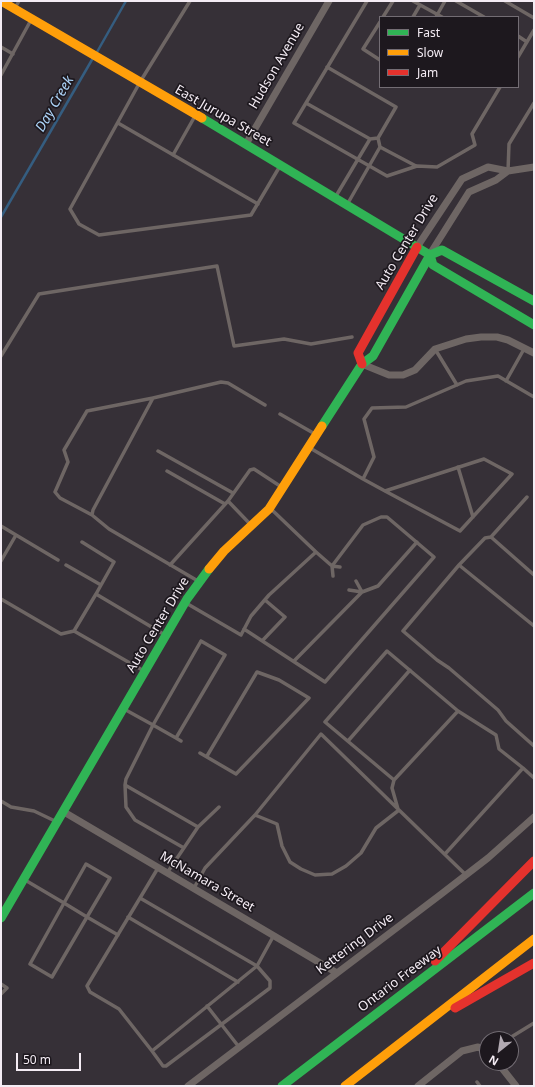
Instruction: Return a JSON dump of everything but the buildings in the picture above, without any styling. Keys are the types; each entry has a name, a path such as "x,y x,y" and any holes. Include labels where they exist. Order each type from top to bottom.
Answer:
{"main road":[{"name":"East Jurupa Street","path":"1,1 17,5 32,19 246,144 418,247 430,255 433,265 534,325"},
{"name":"Auto Center Drive","path":"362,364 358,353 418,247"},
{"path":"430,255 442,250 534,301"},
{"name":"Auto Center Drive","path":"1,918 185,602 224,551 270,508 284,489 316,435 362,364 373,356 430,255"},
{"path":"401,994 534,861"},
{"name":"Ontario Freeway","path":"282,1086 534,893"},
{"path":"345,1086 534,939"},
{"path":"424,1025 511,978 534,963"}],"street":[{"name":"Hudson Avenue","path":"246,144 329,1"},
{"name":"Auto Center Drive","path":"418,247 462,179 488,167 508,171 534,167"},
{"name":"Auto Center Drive","path":"430,255 470,192 496,180 508,171"},
{"path":"362,364 389,375 403,375 415,370 435,349 466,339 497,337 534,353"},
{"name":"McNamara Street","path":"64,812 337,973"},
{"name":"Kettering Drive","path":"188,1086 466,875 534,817"},
{"path":"418,1086 462,1052 479,1047"},
{"path":"504,1071 516,1086"}],"lane":[{"path":"190,1 140,82 70,209 79,224 99,235 251,215 281,165"},
{"path":"367,1 294,123 387,176 416,166 438,167 475,146 472,134 499,88"},
{"path":"384,16 393,1"},
{"path":"413,1 437,16 445,1"},
{"path":"456,1 482,16"},
{"path":"505,1 534,18"},
{"path":"414,16 420,5"},
{"path":"1,75 32,19"},
{"path":"379,24 363,49 379,59"},
{"path":"519,55 534,30"},
{"path":"519,37 527,42"},
{"path":"1,48 13,54"},
{"path":"327,67 396,107 378,138 380,147 347,205"},
{"path":"306,103 370,139 378,138"},
{"path":"508,171 509,144 534,103"},
{"path":"173,155 196,115"},
{"path":"118,123 258,204"},
{"path":"335,198 370,139"},
{"path":"380,147 416,166"},
{"path":"1,356 39,294 217,266 234,346 284,339 311,344 352,337"},
{"path":"506,381 525,348"},
{"path":"435,349 457,385"},
{"path":"363,479 374,457 364,419 372,408 406,407 457,385 498,376 534,397"},
{"path":"199,582 109,528 92,515 60,498 55,492 68,462 64,450 87,411 153,398 221,382 228,383 265,405"},
{"path":"92,515 153,398"},
{"path":"280,414 316,435"},
{"path":"309,447 363,479 385,491 460,531 512,474 484,459 385,491"},
{"path":"158,451 233,493"},
{"path":"458,467 473,517"},
{"path":"170,565 228,501 250,470 254,469 284,489"},
{"path":"167,471 225,504"},
{"path":"527,496 492,537 485,538 459,565 403,631 498,710 506,721 534,746"},
{"path":"228,501 252,526"},
{"path":"270,508 332,566 340,568"},
{"path":"244,629 326,682 434,557 387,517 381,517 363,526 332,566 333,576"},
{"path":"1,526 58,560"},
{"path":"1,561 16,535"},
{"path":"492,537 534,574"},
{"path":"74,631 114,562 82,542"},
{"path":"294,661 362,592 378,586 417,542"},
{"path":"185,602 241,635 265,600 316,552"},
{"path":"66,565 101,584"},
{"path":"459,565 534,626"},
{"path":"356,581 362,592"},
{"path":"349,590 362,592"},
{"path":"96,594 166,635"},
{"path":"1,599 62,634 74,631 145,672"},
{"path":"263,640 285,617 265,600"},
{"path":"176,738 225,655 201,641 153,725 126,779 126,807 135,820 184,848"},
{"path":"394,780 325,722 387,651 458,711 496,735 499,749 534,778"},
{"path":"348,741 410,670"},
{"path":"200,753 236,774 308,698 280,680 257,672 207,756"},
{"path":"123,709 181,741"},
{"path":"399,810 392,788 394,780 458,711"},
{"path":"193,888 204,868 255,815 321,734 466,875"},
{"path":"530,743 534,738"},
{"path":"445,854 523,768"},
{"path":"126,785 198,826"},
{"path":"1,801 12,807 34,811 58,822"},
{"path":"167,873 198,826 219,807"},
{"path":"255,815 277,824 282,846 290,862 301,870 316,875 332,874 346,866 361,853 376,828 399,810"},
{"path":"86,864 110,878 52,977 30,964 64,904 86,864"},
{"path":"140,898 258,966 270,981 270,988 169,1065 163,1066 119,1009 88,990 87,986 158,868"},
{"path":"24,880 118,935"},
{"path":"128,918 238,982"},
{"path":"152,1051 258,966 274,935"},
{"path":"1,984 7,988 1,994"},
{"path":"207,1006 239,1047"},
{"path":"519,1032 534,1022"},
{"path":"477,1082 480,1086"}],"waterway":[{"name":"Day Creek","path":"97,52 126,1"},
{"name":"Day Creek","path":"1,217 93,58"}],"traffic: fast":[{"path":"202,118 430,255 433,265 534,325"},
{"path":"430,255 442,250 534,301"},
{"path":"322,426 362,364 373,356 430,255"},
{"path":"1,918 187,599 209,569"},
{"path":"282,1086 534,893"}],"traffic: slow":[{"path":"1,1 202,118"},
{"path":"209,569 224,551 269,509 322,426"},
{"path":"345,1086 534,939"}],"traffic: jam":[{"path":"362,364 358,353 417,247"},
{"path":"435,961 534,861"},
{"path":"455,1008 534,963"}]}
